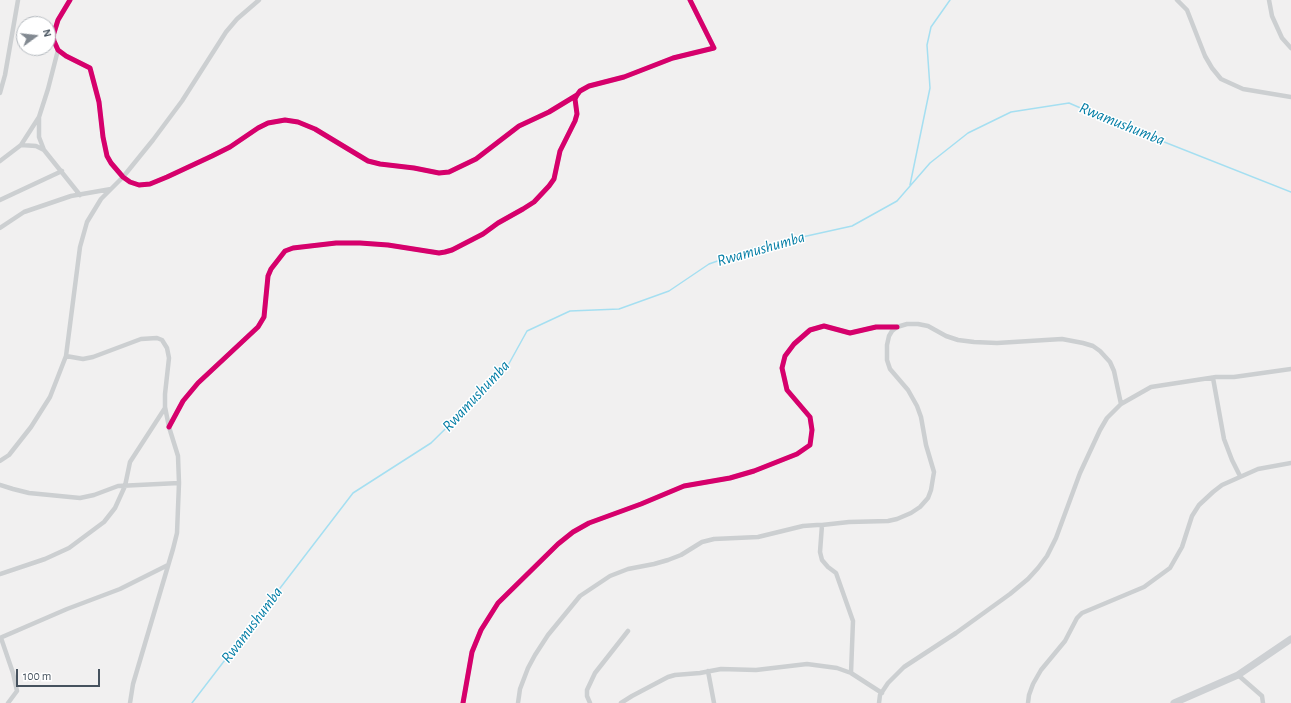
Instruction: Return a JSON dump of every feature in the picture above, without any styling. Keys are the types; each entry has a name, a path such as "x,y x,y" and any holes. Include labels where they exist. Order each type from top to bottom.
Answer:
{"main road":[{"path":"1174,703 1238,675 1291,639"}],"street":[{"path":"0,93 6,75 18,0"},
{"path":"70,0 58,20 53,36 54,41 58,50 66,56 88,66 91,70 99,102 107,156 123,177 130,182 139,185 150,184 167,177 230,147 268,123 285,120 298,122 315,129 368,160 380,164 449,172 476,159 519,126 549,112 589,86 624,77 673,58 714,48 690,0"},
{"path":"0,461 9,455 31,427 50,397 66,356 80,247 87,222 101,199 123,177 153,140 182,100 226,32 259,0"},
{"path":"1177,0 1187,10 1206,56 1212,68 1221,79 1243,89 1291,97"},
{"path":"1269,0 1272,16 1282,38 1291,48"},
{"path":"0,161 20,144 39,117 58,50"},
{"path":"169,427 183,401 198,383 258,327 264,317 268,276 271,269 285,251 292,248 336,243 360,243 388,245 439,253 452,250 483,234 498,223 523,210 534,202 542,195 554,179 560,151 571,130 577,114 575,99 577,95"},
{"path":"39,117 39,137 44,150 80,195"},
{"path":"20,144 36,146 44,150"},
{"path":"0,200 62,171"},
{"path":"0,228 24,212 71,196 111,189"},
{"path":"518,703 520,689 528,668 548,635 580,596 610,576 628,569 668,560 681,555 702,542 714,539 758,537 803,526 849,522 888,521 911,513 920,507 928,498 934,472 926,445 919,411 908,390 890,369 887,360 887,345 889,336 892,331 898,327 907,324 918,324 928,326 946,336 974,342 997,343 1062,339 1093,346 1110,362 1114,371 1121,404"},
{"path":"463,703 472,652 481,630 498,603 558,544 573,532 589,523 642,504 684,486 730,478 754,471 797,454 810,445 812,430 810,417 787,390 782,368 785,356 794,344 810,330 824,326 850,333 876,327 898,327"},
{"path":"66,356 83,359 93,357 141,339 157,338 162,340 167,348 169,358 165,407 169,427 178,456 179,482 177,533 133,684 130,703"},
{"path":"879,703 882,693 888,683 904,667 956,633 1010,594 1038,568 1056,538 1080,473 1100,430 1108,418 1121,404 1145,389 1151,387 1291,369"},
{"path":"1213,378 1224,439 1240,476"},
{"path":"0,574 45,559 69,548 104,522 115,508 125,486 130,462 165,407"},
{"path":"1028,703 1033,684 1041,670 1065,641 1077,618 1094,608 1144,588 1170,568 1182,547 1192,516 1199,505 1222,485 1240,476 1258,470 1291,463"},
{"path":"0,484 29,493 80,498 94,496 118,486 179,482"},
{"path":"822,525 820,552 822,560 836,573 853,621 851,673"},
{"path":"8,703 17,691 13,673 0,638 67,609 120,589 168,565"},
{"path":"590,703 587,696 587,690 595,672 628,631"},
{"path":"621,703 668,677 675,675 721,669 766,670 807,664 837,668 851,673 882,693"},
{"path":"708,671 714,703"},
{"path":"1238,675 1262,696 1263,703"}],"waterway":[{"path":"910,185 930,88 927,45 931,27 950,0"},
{"name":"Rwamushumba","path":"192,703 353,493 431,443 506,369 527,331 570,311 619,309 669,291 709,264 757,247 852,226 897,201 930,163 968,133 1011,112 1069,103 1291,192"}],"cycle path":[{"path":"70,0 58,20 53,36 54,41 58,50 66,56 90,68 99,102 107,156 123,177 130,182 139,185 150,184 212,156 230,147 268,123 285,120 298,122 315,129 368,161 439,173 449,172 476,159 519,126 549,112 577,95"},
{"path":"169,427 183,401 198,383 258,327 264,317 268,276 271,269 285,251 293,248 336,243 360,243 388,245 439,253 452,250 483,234 498,223 534,202 554,179 560,151 575,121 577,114 575,99 580,91 589,86 624,77 673,58 714,48 690,0"},
{"path":"463,703 472,652 481,630 498,603 558,544 573,532 589,523 684,486 730,478 754,471 797,454 810,445 812,430 810,417 787,390 782,368 785,356 794,344 810,330 824,326 850,333 876,327 897,327"}]}
